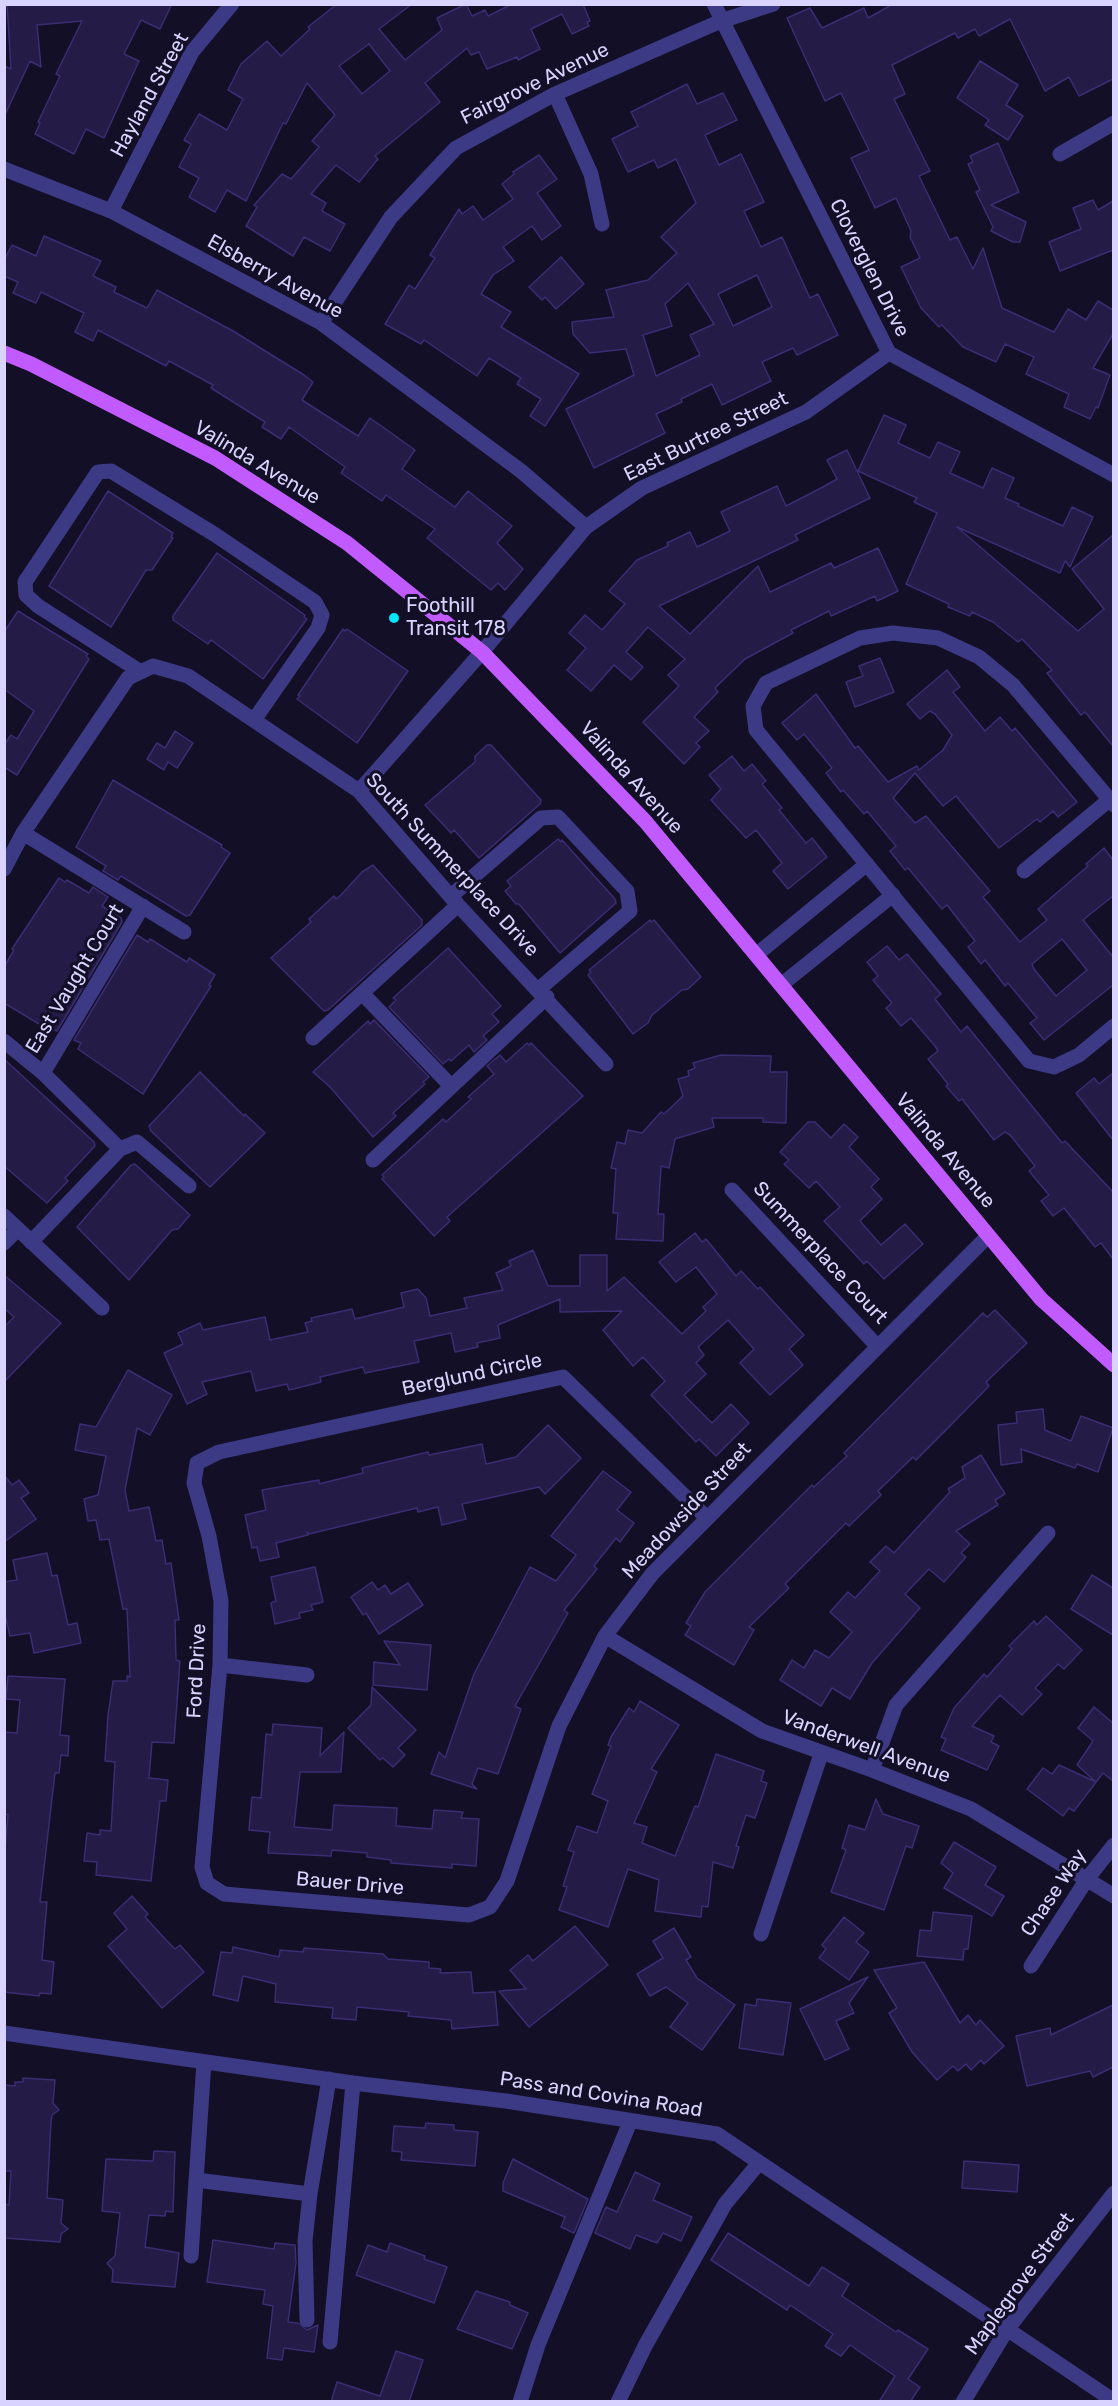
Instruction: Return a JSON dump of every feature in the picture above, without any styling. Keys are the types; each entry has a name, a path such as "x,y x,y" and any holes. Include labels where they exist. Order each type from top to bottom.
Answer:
{"main road":[{"name":"Valinda Avenue","path":"4,353 31,364 215,458 347,543 482,652 645,821 1041,1299 1113,1365"}],"street":[{"name":"Hayland Street","path":"111,211 192,52 232,4"},
{"name":"Cloverglen Drive","path":"714,4 889,354 1111,468"},
{"name":"Fairgrove Avenue","path":"321,323 391,217 456,148 555,94 721,21 773,4"},
{"path":"555,94 591,174 602,224"},
{"path":"1060,154 1113,123"},
{"name":"Elsberry Avenue","path":"4,169 111,211 321,323 521,471 586,527"},
{"name":"East Burtree Street","path":"359,791 482,652 586,527 642,488 806,412 889,354"},
{"name":"South Summerplace Drive","path":"254,720 318,628 322,615 315,602 214,534 111,471 98,472 25,582 26,595 39,606 147,669 188,676 359,791 455,900 606,1064"},
{"path":"1024,871 1111,802 1013,685 979,657 938,638 893,633 860,638 766,682 753,706 756,730 1029,1061 1054,1067 1079,1055 1113,1026"},
{"path":"4,869 14,840 128,678 147,669"},
{"path":"312,1038 362,993 540,818 558,817 627,891 630,911 543,993 373,1161"},
{"name":"East Vaught Court","path":"14,840 142,906 184,932"},
{"path":"756,955 867,864"},
{"path":"781,985 892,895"},
{"name":"East Vaught Court","path":"43,1073 142,906"},
{"path":"362,993 450,1085"},
{"path":"4,1041 43,1073 120,1149"},
{"path":"31,1242 120,1149 137,1142 189,1186"},
{"name":"Summerplace Court","path":"732,1190 877,1346"},
{"path":"4,1216 102,1308"},
{"path":"4,1244 18,1229"},
{"name":"Meadowside Street","path":"490,1907 507,1881 559,1726 605,1636 652,1574 706,1517 988,1236"},
{"name":"Berglund Circle","path":"197,1463 219,1452 563,1377 706,1517"},
{"name":"Ford Drive","path":"197,1463 194,1483 209,1536 221,1601 220,1665 202,1867 207,1883"},
{"path":"872,1770 896,1705 1048,1533"},
{"name":"Vanderwell Avenue","path":"605,1636 762,1731 820,1754 872,1770 971,1809 1113,1896"},
{"path":"220,1665 307,1675"},
{"path":"761,1934 820,1754"},
{"name":"Chase Way","path":"1031,1966 1087,1879 1113,1845"},
{"name":"Bauer Drive","path":"207,1883 225,1894 469,1915 490,1907"},
{"name":"Pass and Covina Road","path":"4,2033 353,2083 506,2101 717,2134 1113,2401"},
{"path":"191,2256 204,2062"},
{"path":"307,2320 305,2241 310,2194 329,2079"},
{"path":"330,2343 353,2083"},
{"path":"520,2402 538,2345 630,2122"},
{"path":"618,2402 645,2346 725,2204 759,2163"},
{"path":"196,2180 310,2194"},
{"name":"Maplegrove Street","path":"963,2402 1006,2331 1113,2193"}],"building":[{"path":"7,4 172,4 160,29 141,20 124,54 139,61 104,138 86,129 74,154 35,134 40,123 38,122 60,76 56,74 82,21 37,25 41,67 30,61 4,117 4,66 11,69"},
{"path":"337,4 412,4 379,29 405,60 442,30 437,18 466,4 472,16 485,10 488,16 512,4 583,4 590,21 587,22 589,26 572,34 562,14 531,29 540,49 518,60 517,57 487,69 479,52 471,55 467,48 425,83 440,102 375,156 378,159 359,182 336,165 311,194 326,203 322,211 345,224 330,251 304,237 293,256 246,226 257,207 254,205 282,174 291,179 319,147 312,141 335,115 307,83 286,124 283,123 246,201 227,190 215,212 189,197 199,178 179,167 191,144 184,140 199,114 227,130 243,99 228,90 241,64 267,41 281,56 310,29 308,27","holes":["369,44 390,71 362,94 339,66"]},
{"path":"893,4 1113,4 1113,79 1079,96 1069,77 1045,91 1010,19 979,36 975,29 958,38 955,33 892,65 905,94 894,99 930,171 919,176 950,240 957,237 973,269 983,248 1002,308 1054,332 1068,309 1086,320 1098,301 1113,310 1113,334 1093,368 1110,375 1098,408 1096,407 1090,419 1064,407 1069,394 1026,374 1034,357 1005,344 996,362 963,347 942,325 939,327 921,308 901,267 920,258 896,198 875,208 851,158 869,150 841,93 825,101 787,18 810,8 822,28 864,8 868,18"},
{"path":"980,61 1018,85 1006,105 1023,116 1008,140 985,125 989,120 957,98"},
{"path":"687,84 697,104 723,93 737,120 705,135 719,165 741,154 764,202 744,211 761,247 782,237 810,298 818,294 838,335 797,355 793,348 762,362 771,381 722,405 712,384 681,399 682,402 656,414 665,433 594,468 566,409 634,375 626,349 590,353 573,334 572,322 614,317 606,290 648,280 677,253 661,237 696,203 676,159 658,168 654,160 628,172 612,139 638,126 631,112","holes":["757,275 772,307 733,326 718,294","688,283 714,324 690,335 700,355 656,376 643,335 672,326 665,304"]},
{"path":"998,143 1019,192 991,205 1026,222 1020,242 1013,242 991,231 993,227 976,192 980,190 968,164 973,162 970,156"},
{"path":"539,155 557,179 537,193 561,226 542,240 532,226 503,247 514,261 493,275 481,294 511,312 501,327 579,374 545,426 530,416 541,399 517,384 521,378 489,358 477,376 424,340 421,344 385,324 409,285 415,289 435,258 430,255 459,209 462,214 473,206 483,220 513,199 502,184 514,174 513,172"},
{"path":"1093,200 1098,210 1113,201 1113,250 1060,271 1049,242 1081,229 1073,208"},
{"path":"44,236 101,261 93,276 116,287 114,292 147,308 157,290 233,331 304,375 313,382 302,400 358,436 370,418 415,450 402,469 455,507 468,491 512,526 497,543 523,569 505,590 498,583 491,590 427,538 435,529 386,495 382,501 341,473 345,467 289,427 281,439 262,427 265,422 211,388 213,385 169,361 166,366 98,330 93,341 75,332 84,313 41,292 36,303 13,293 18,282 4,276 4,260 12,245 36,256"},
{"path":"561,257 584,284 556,309 545,297 542,300 529,287"},
{"path":"884,415 906,425 898,443 930,458 938,442 960,452 950,473 983,488 992,468 1014,478 1005,498 1063,526 1072,507 1093,517 1070,567 1065,561 1060,573 957,527 1078,631 1104,609 1072,569 1113,535 1113,746 1085,712 1081,715 1047,673 1052,670 1022,639 1018,642 993,622 972,612 970,616 948,607 949,604 906,584 937,513 914,502 917,498 858,471"},
{"path":"847,450 870,498 795,535 798,540 659,606 690,634 758,566 770,592 831,563 834,568 878,548 898,591 877,601 875,596 831,616 829,611 791,630 793,633 745,659 715,688 718,692 694,717 709,731 696,743 700,747 684,764 643,722 679,686 668,675 685,659 648,627 626,652 643,667 631,680 614,665 591,691 567,670 586,648 569,633 585,615 602,630 625,604 609,591 637,560 668,546 667,543 690,532 697,547 730,531 721,512 777,486 786,506 821,488 837,479 827,460"},
{"path":"108,491 173,533 171,537 173,538 152,570 146,570 111,627 49,586"},
{"path":"217,553 305,615 307,619 263,679 211,640 208,644 173,620 173,616"},
{"path":"18,611 88,654 86,656 89,659 17,775 4,767 4,745 11,735 17,739 34,711 4,689 4,632"},
{"path":"343,629 345,631 347,629 408,671 357,743 297,699"},
{"path":"880,658 894,692 855,707 846,682 863,676 859,666"},
{"path":"947,670 960,687 953,692 985,731 1000,717 1012,731 1015,728 1077,802 1058,817 1053,811 1040,822 1037,819 999,848 956,796 943,806 915,773 893,798 915,823 926,816 990,891 983,897 1020,942 1047,920 1038,909 1088,866 1086,864 1104,848 1113,860 1113,896 1083,920 1113,957 1113,985 1044,1040 1030,1023 1037,1018 1008,983 1005,986 985,960 981,964 968,947 975,941 947,905 942,909 908,868 905,870 890,851 896,846 867,811 864,814 843,790 841,792 826,773 832,768 804,734 797,740 782,723 816,694 855,748 858,746 888,782 917,766 919,770 943,750 952,735 935,714 930,711 920,719 907,704","holes":["1062,939 1087,970 1056,996 1032,964"]},
{"path":"175,731 193,743 177,768 168,762 164,770 147,759 157,743 165,748"},
{"path":"487,745 491,745 541,800 540,804 479,858 454,830 451,833 425,805 475,762 475,756"},
{"path":"732,756 744,771 752,764 766,781 762,784 782,808 779,810 806,843 812,838 827,857 788,889 773,871 782,863 756,830 746,838 711,800 721,789 709,775"},
{"path":"113,780 222,845 221,847 230,853 190,915 186,916 121,876 118,880 103,871 106,866 76,847"},
{"path":"558,839 561,842 562,840 615,899 616,903 560,953 519,904 516,904 505,891 511,886 507,881"},
{"path":"373,865 422,920 422,925 328,1010 324,1011 271,958 311,922 309,919 334,896 336,899 362,872"},
{"path":"59,878 89,893 93,887 108,897 102,906 121,918 122,922 57,1031 52,1029 51,1031 4,1003 4,967 14,950 12,949"},
{"path":"650,920 651,922 654,920 701,977 652,1015 648,1023 633,1034 588,975 591,972 589,970"},
{"path":"137,935 148,942 150,939 187,962 189,958 215,975 209,985 211,986 143,1094 78,1049 81,1043 74,1040"},
{"path":"887,946 899,960 907,954 941,994 935,999 961,1032 967,1026 1062,1143 1065,1141 1113,1192 1113,1259 1101,1243 1095,1247 1064,1208 1053,1216 1041,1201 1049,1195 1029,1171 1035,1166 1010,1135 1005,1132 994,1140 962,1099 959,1101 946,1086 948,1084 928,1059 938,1051 935,1046 911,1018 901,1026 886,1008 892,1003 873,980 878,976 867,962"},
{"path":"448,948 501,1006 492,1014 499,1022 483,1036 487,1040 474,1052 469,1045 451,1061 449,1059 443,1064 389,1007 396,1000 393,998"},
{"path":"374,1020 429,1077 423,1082 425,1084 393,1113 396,1116 373,1137 330,1087 313,1072 368,1021 370,1024"},
{"path":"527,1043 529,1045 531,1043 583,1096 447,1217 450,1221 434,1236 382,1179 384,1177 382,1175 443,1119 446,1122 471,1099 468,1097 494,1074 487,1066 500,1055 506,1062"},
{"path":"721,1055 771,1056 770,1072 787,1072 786,1123 763,1122 763,1118 712,1118 714,1127 675,1139 669,1168 661,1166 658,1214 664,1214 663,1241 616,1239 618,1213 613,1213 616,1169 611,1168 617,1142 625,1144 628,1130 642,1133 661,1112 664,1114 683,1096 678,1079 689,1076 688,1071 695,1068 693,1063"},
{"path":"4,1059 94,1142 95,1146 65,1178 68,1181 47,1203 4,1166"},
{"path":"200,1072 244,1116 245,1114 265,1133 210,1187 151,1131 149,1126"},
{"path":"1113,1073 1113,1140 1076,1093 1094,1078 1099,1084"},
{"path":"808,1122 815,1122 831,1138 844,1124 858,1137 849,1147 879,1179 871,1187 882,1199 860,1221 881,1245 905,1224 923,1244 884,1279 867,1261 864,1264 824,1221 840,1207 816,1181 809,1188 784,1164 789,1160 780,1152"},
{"path":"135,1164 190,1215 178,1229 172,1230 129,1280 77,1227 131,1165"},
{"path":"695,1233 702,1242 706,1239 736,1276 741,1271 758,1289 760,1287 804,1335 789,1349 803,1365 770,1395 740,1363 754,1349 728,1320 698,1347 704,1355 696,1363 706,1374 684,1395 712,1423 731,1404 749,1423 716,1456 699,1439 696,1442 651,1395 665,1381 643,1357 633,1366 603,1330 622,1311 560,1312 560,1299 498,1325 500,1338 477,1343 478,1347 455,1352 451,1333 414,1341 419,1362 365,1373 363,1367 320,1377 321,1382 289,1390 287,1384 256,1391 251,1371 202,1382 207,1394 187,1404 164,1353 183,1344 178,1333 200,1323 203,1330 265,1317 270,1340 308,1332 305,1323 312,1321 311,1318 352,1309 355,1319 404,1307 401,1293 418,1289 426,1298 430,1316 467,1308 464,1298 503,1290 496,1273 511,1266 509,1261 533,1250 548,1286 580,1286 580,1255 607,1255 607,1291 624,1277 682,1334 706,1311 703,1307 717,1294 696,1267 676,1282 659,1262"},
{"path":"4,1275 61,1323 4,1382 4,1327 14,1317 4,1308"},
{"path":"995,1310 1027,1343 986,1382 989,1386 916,1460 913,1457 878,1491 881,1495 849,1526 846,1523 785,1584 789,1588 749,1627 754,1630 734,1665 685,1635 691,1626 686,1623 705,1592 812,1485 814,1487 847,1456 844,1453 983,1313 987,1317"},
{"path":"128,1370 172,1395 150,1435 137,1428 125,1490 129,1511 149,1507 156,1541 162,1540 166,1564 171,1563 179,1620 175,1620 176,1660 180,1661 174,1743 152,1742 149,1778 168,1780 166,1801 160,1801 151,1881 96,1875 97,1862 84,1861 87,1833 100,1835 100,1830 111,1831 115,1762 105,1761 108,1715 113,1681 127,1681 127,1676 130,1677 127,1609 123,1609 109,1539 100,1540 96,1520 88,1521 84,1499 98,1495 106,1456 75,1450 80,1424 96,1427"},
{"path":"1043,1409 1045,1430 1071,1441 1081,1416 1113,1428 1098,1472 1077,1464 1075,1468 1021,1449 1022,1462 1001,1465 998,1425 1017,1423 1016,1412"},
{"path":"548,1425 581,1458 545,1494 539,1487 462,1504 466,1519 442,1525 438,1507 418,1512 417,1508 309,1534 307,1532 308,1535 276,1543 279,1557 260,1561 257,1547 252,1548 245,1515 266,1510 262,1490 319,1480 319,1484 363,1473 362,1468 428,1452 429,1455 482,1444 486,1464 516,1457"},
{"path":"981,1455 1005,1494 995,1500 998,1505 956,1531 970,1544 961,1553 966,1557 944,1582 929,1569 905,1594 920,1608 872,1663 850,1699 832,1688 821,1706 780,1680 792,1660 804,1668 815,1650 829,1658 852,1632 830,1612 848,1592 855,1598 880,1571 870,1562 886,1546 894,1553 950,1492 948,1489 965,1478 962,1467"},
{"path":"603,1471 631,1492 617,1510 634,1523 620,1542 616,1538 594,1566 597,1569 564,1610 568,1613 515,1706 521,1709 498,1774 478,1768 472,1784 477,1789 431,1774 439,1752 445,1758 474,1674 530,1567 556,1581 576,1555 551,1536"},
{"path":"4,1475 12,1485 19,1480 29,1493 21,1498 36,1519 4,1542"},
{"path":"47,1553 52,1576 57,1575 68,1625 77,1623 81,1643 34,1653 30,1633 10,1636 4,1610 4,1582 17,1580 13,1560"},
{"path":"315,1567 323,1602 311,1605 313,1610 299,1613 300,1618 275,1624 271,1603 276,1601 271,1577"},
{"path":"1092,1575 1113,1588 1113,1635 1071,1609"},
{"path":"372,1582 378,1590 385,1585 391,1594 408,1583 423,1605 379,1634 366,1613 363,1615 351,1597"},
{"path":"1046,1616 1082,1650 1064,1669 1058,1664 1035,1688 1042,1694 1022,1715 1000,1695 972,1726 994,1736 991,1742 999,1746 987,1770 941,1750 946,1739 941,1737 954,1708 984,1674 987,1677 1012,1649 1009,1646 1034,1621 1037,1625"},
{"path":"384,1641 431,1645 427,1690 373,1685 374,1662 400,1665"},
{"path":"8,1676 65,1679 60,1735 69,1736 68,1756 61,1755 59,1773 55,1773 40,1902 47,1902 42,1960 54,1962 51,1994 40,1993 39,1996 4,1992 4,1861 8,1815 4,1814 4,1732 17,1733 20,1700 6,1699"},
{"path":"372,1687 416,1730 398,1748 405,1755 393,1767 383,1758 380,1760 348,1728 371,1705"},
{"path":"640,1701 679,1725 651,1769 657,1772 634,1823 647,1827 642,1843 675,1856 695,1806 698,1807 716,1754 764,1771 761,1781 767,1783 755,1818 746,1815 736,1846 739,1847 733,1868 713,1862 708,1907 702,1906 701,1917 655,1911 659,1880 628,1869 608,1927 559,1910 567,1887 563,1886 574,1852 568,1850 577,1826 597,1833 608,1801 592,1794 611,1746 608,1745 611,1737 629,1708 634,1712"},
{"path":"1094,1707 1113,1723 1113,1781 1103,1773 1074,1811 1069,1808 1063,1816 1027,1789 1043,1768 1052,1774 1059,1765 1096,1782 1077,1765 1093,1741 1078,1728"},
{"path":"273,1724 322,1728 320,1756 344,1732 341,1772 300,1772 294,1827 332,1830 334,1805 397,1808 396,1826 432,1829 434,1810 463,1812 461,1818 479,1819 476,1866 452,1864 452,1868 391,1863 391,1860 367,1857 367,1853 332,1850 331,1856 268,1853 270,1832 249,1830 252,1797 261,1798 266,1734 272,1735"},
{"path":"876,1799 883,1814 919,1826 912,1848 906,1846 884,1910 831,1892 846,1850 842,1848 849,1825 865,1830"},
{"path":"954,1842 996,1867 985,1885 1004,1896 992,1916 944,1888 953,1873 941,1863"},
{"path":"132,1896 148,1914 145,1917 167,1941 175,1949 180,1945 204,1972 162,2008 108,1946 127,1929 114,1913"},
{"path":"933,1912 972,1916 968,1949 964,1949 963,1960 917,1956 920,1930 931,1931"},
{"path":"844,1917 864,1933 856,1942 869,1952 849,1980 819,1958 826,1949 822,1945"},
{"path":"575,1926 608,1965 529,2027 499,1991 526,1989 510,1970 528,1955 533,1961"},
{"path":"674,1928 691,1957 686,1960 697,1978 735,2005 702,2050 670,2027 688,2003 666,1987 650,1996 637,1974 663,1958 653,1941"},
{"path":"233,1947 279,1957 280,1950 303,1952 304,1948 383,1954 388,1959 429,1962 429,1968 441,1969 440,1973 471,1972 473,1993 495,1992 498,2025 452,2029 451,2020 408,2016 409,2012 357,2007 356,2020 332,2018 333,2008 275,2002 276,1984 243,1976 238,2001 213,1995 221,1952 232,1953"},
{"path":"924,1962 960,2023 968,2015 976,2025 980,2020 1004,2046 984,2064 981,2060 971,2070 966,2064 958,2071 953,2066 937,2080 912,2052 889,2013 897,2008 874,1970"},
{"path":"868,1977 849,2003 854,2013 836,2021 849,2049 825,2060 800,2009"},
{"path":"757,1999 791,2003 783,2055 739,2048 745,2004 756,2006"},
{"path":"1113,2005 1113,2067 1093,2077 1090,2071 1027,2086 1016,2036 1050,2028 1051,2035"},
{"path":"23,2078 55,2080 53,2103 59,2110 52,2115 51,2122 47,2198 63,2200 61,2223 68,2229 61,2234 60,2242 4,2238 4,2204 9,2205 11,2171 4,2171 4,2085 15,2086 15,2082 23,2082"},
{"path":"426,2123 454,2125 454,2130 478,2132 475,2166 401,2160 402,2152 392,2151 394,2126 425,2128"},
{"path":"154,2151 175,2152 173,2212 166,2211 165,2216 149,2215 145,2247 179,2253 175,2287 112,2282 113,2270 107,2263 115,2256 120,2213 102,2211 106,2159 153,2161"},
{"path":"513,2159 588,2199 574,2233 561,2227 565,2217 503,2191 503,2183"},
{"path":"964,2161 1019,2165 1017,2192 962,2188"},
{"path":"635,2172 660,2184 653,2200 692,2217 681,2241 663,2233 657,2243 636,2235 630,2249 595,2233 606,2207 617,2212"},
{"path":"728,2233 809,2286 822,2267 849,2284 842,2296 896,2332 898,2330 928,2349 908,2379 920,2387 910,2402 879,2402 895,2376 850,2345 841,2356 825,2346 833,2334 790,2305 787,2310 711,2260"},
{"path":"213,2240 274,2249 275,2243 295,2245 296,2263 288,2322 298,2323 307,2330 318,2325 314,2352 284,2348 282,2360 267,2358 273,2306 263,2304 265,2290 207,2282"},
{"path":"390,2243 447,2267 434,2303 356,2275 368,2245 387,2252"},
{"path":"476,2291 510,2302 510,2305 528,2313 512,2349 457,2329"},
{"path":"396,2351 423,2360 409,2402 331,2402 337,2382 380,2396"}],"place":[{"name":"Foothill Transit 178","path":"394,618"}]}
